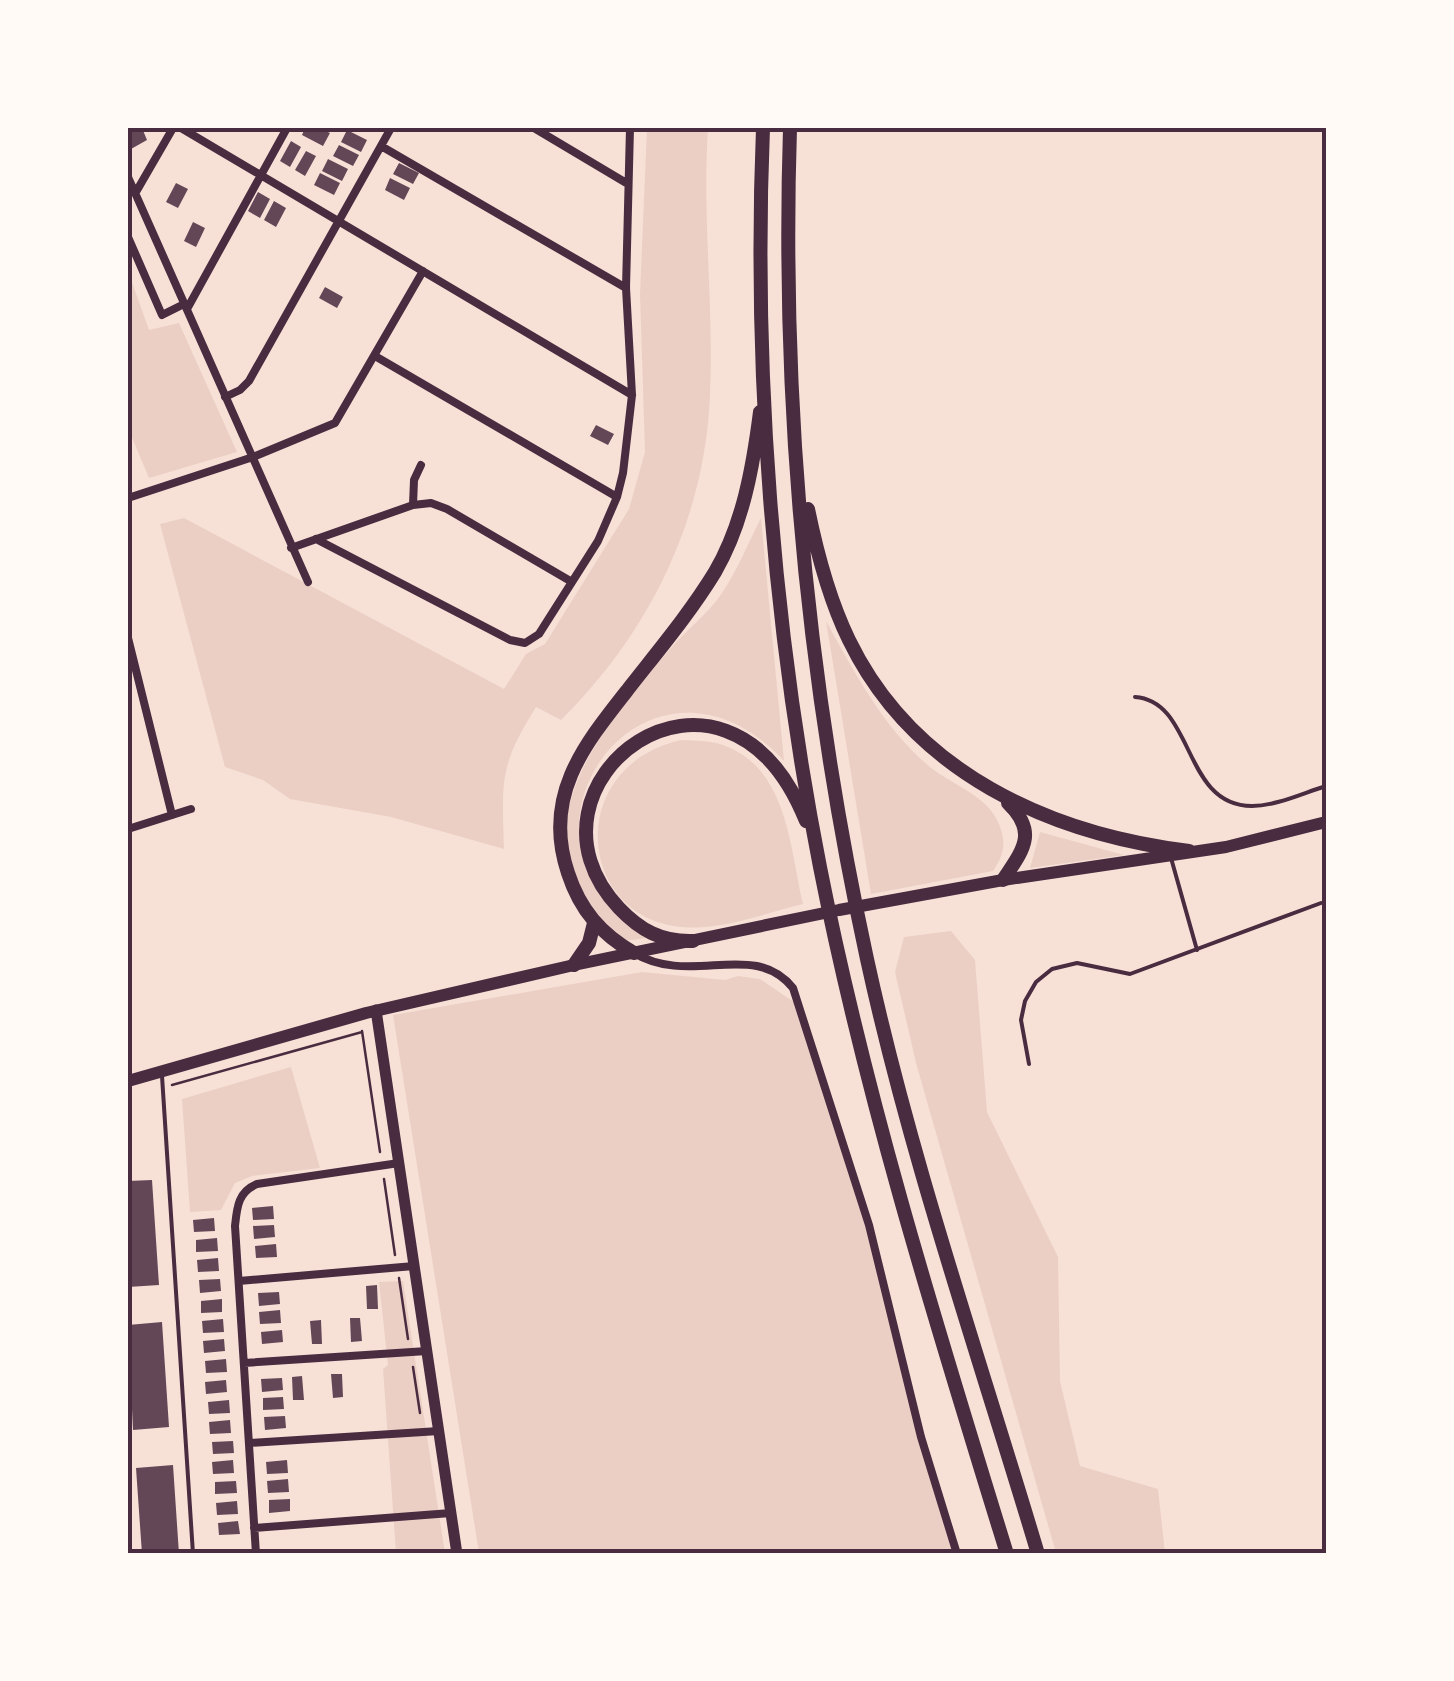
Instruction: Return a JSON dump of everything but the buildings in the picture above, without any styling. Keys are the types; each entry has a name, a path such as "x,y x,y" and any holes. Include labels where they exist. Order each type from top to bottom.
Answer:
{"highway":[{"path":"762,128 764,349 782,612 820,864 877,1114 1007,1554"},
{"path":"790,128 788,246 798,465 819,685 847,860 924,1184 1038,1554"},
{"path":"634,952 594,923 576,894 562,850 561,817 568,781 589,737 664,644 725,554 740,517 756,444 764,349"},
{"path":"798,465 830,592 847,636 870,678 917,735 1004,799 1019,815 1025,832 1020,858 1002,880"},
{"path":"693,942 660,938 630,920 601,885 589,854 587,822 595,790 612,762 636,742 665,729 696,726 726,731 753,744 775,764 792,790 820,864"},
{"path":"1004,799 1084,831 1189,851"},
{"path":"574,965 588,943 594,923"}],"main road":[{"path":"128,1081 360,1014 634,952 1002,880 1265,839 1326,822"},
{"path":"376,1010 457,1554"}],"street":[{"path":"136,192 172,128"},
{"path":"181,128 632,396"},
{"path":"128,237 162,315 186,306 287,128"},
{"path":"225,397 249,381 392,128"},
{"path":"534,128 628,184"},
{"path":"316,539 510,640 525,643 539,634 598,541 617,497 628,448 632,396 626,288 630,128"},
{"path":"381,146 626,288"},
{"path":"128,177 308,582"},
{"path":"128,498 253,457 335,423 424,272"},
{"path":"375,356 617,497"},
{"path":"413,505 414,480 421,465"},
{"path":"291,548 413,505 432,504 446,508 572,582"},
{"path":"128,638 172,815"},
{"path":"128,828 191,810"},
{"path":"634,952 654,962 681,967 758,964 779,972 793,988 869,1226 917,1422 957,1554"},
{"path":"256,1554 238,1280 237,1206 247,1189 257,1184 398,1163"},
{"path":"238,1280 414,1266"},
{"path":"244,1363 427,1351"},
{"path":"249,1443 439,1431"},
{"path":"254,1528 451,1514"}],"lane":[{"path":"1135,697 1149,699 1167,712 1204,779 1226,799 1262,805 1326,786"},
{"path":"1170,854 1197,950"},
{"path":"1029,1064 1020,1020 1036,982 1052,968 1077,963 1130,974 1321,903"},
{"path":"162,1072 193,1554"}],"path":[{"path":"360,1014 424,1432"},
{"path":"162,1088 368,1030"}],"shaded area":[{"path":"647,128 708,128 706,195 711,328 706,441 684,530 645,612 621,650 561,720 536,707 515,745 505,775 504,849 391,817 290,799 263,780 225,767 160,524 184,518 504,689 526,654 545,644 629,509 645,452 640,294"},
{"path":"128,271 149,330 179,323 237,452 149,478 128,428"},
{"path":"761,518 784,761 732,723 682,713 637,726 603,757 583,800 580,848 600,896 647,938 624,941 589,903 570,866 566,828 574,791 590,755 614,719 670,649 722,593"},
{"path":"826,621 898,735 930,767 992,811 1003,840 1002,853 993,871 871,894"},
{"path":"681,740 728,747 763,774 783,814 803,904 697,928 647,918 621,898 604,871 598,841 602,809 617,779 643,755"},
{"path":"1040,832 1124,855 1030,868"},
{"path":"951,931 975,960 987,1112 1058,1257 1060,1381 1080,1466 1158,1489 1165,1553 1056,1553 916,1063 895,972 904,937"},
{"path":"642,972 725,980 738,976 760,979 801,1007 869,1225 909,1392 957,1553 479,1553 393,1015"},
{"path":"291,1067 320,1168 252,1176 235,1183 221,1210 190,1212 182,1099"},
{"path":"403,1281 445,1553 396,1553 383,1369 388,1365 379,1282"}]}
